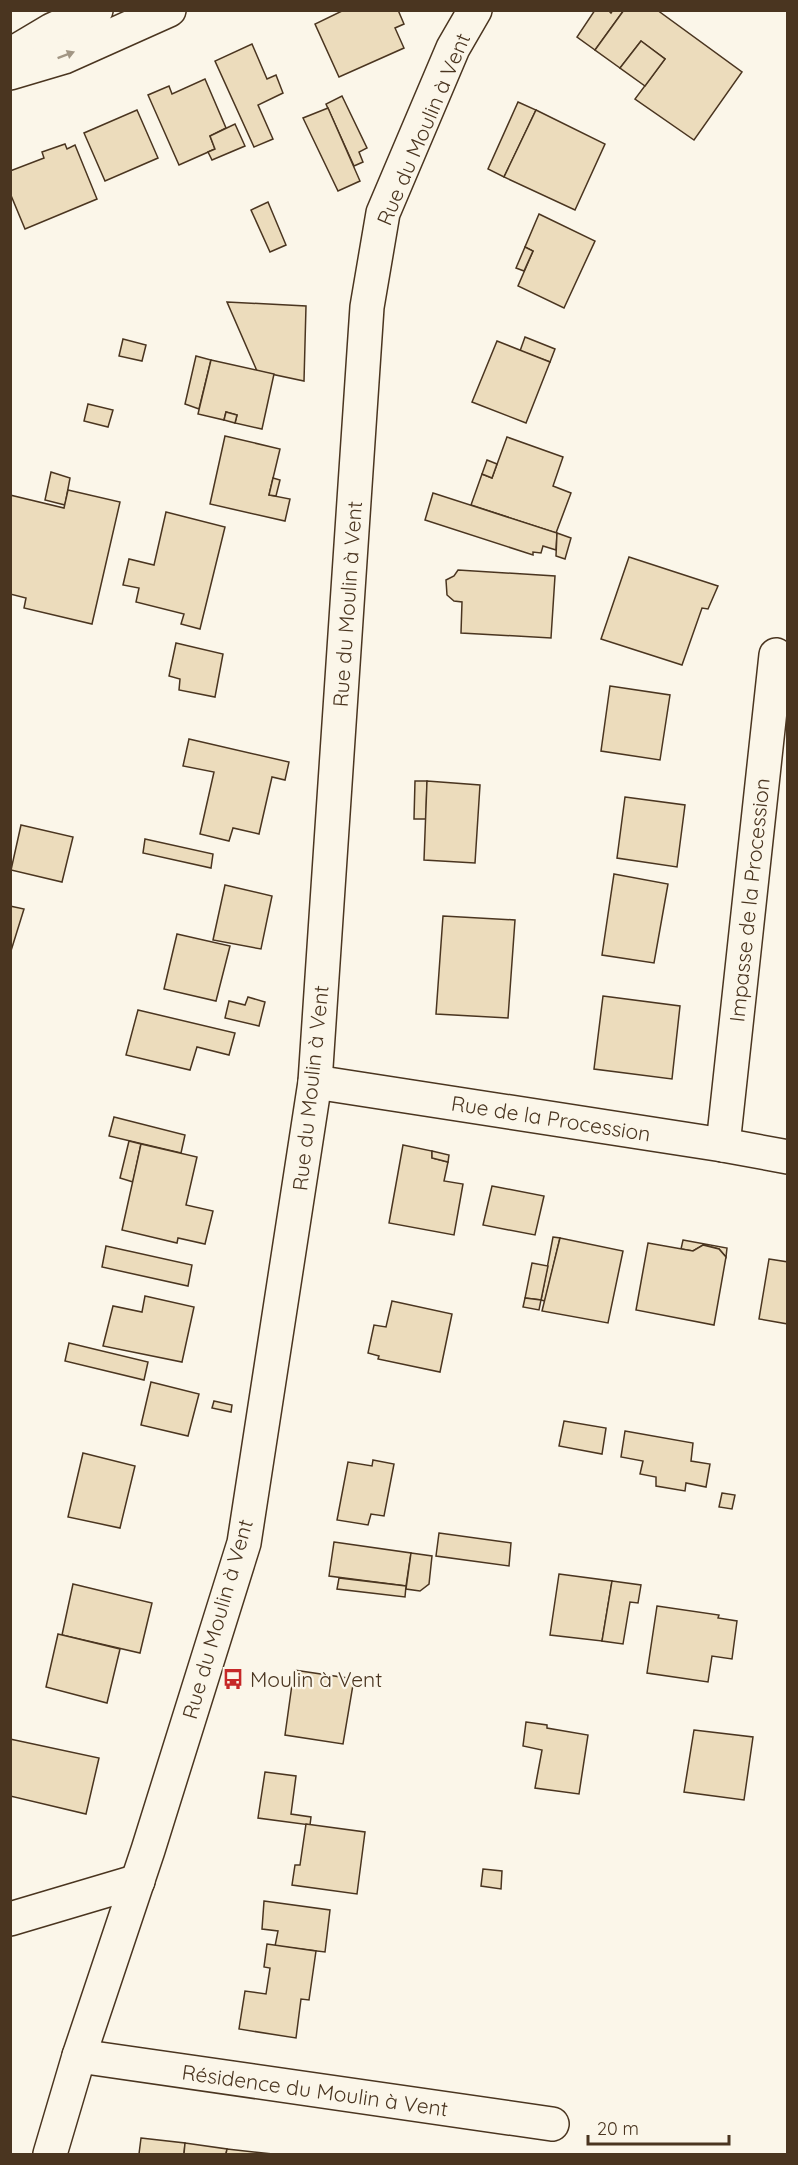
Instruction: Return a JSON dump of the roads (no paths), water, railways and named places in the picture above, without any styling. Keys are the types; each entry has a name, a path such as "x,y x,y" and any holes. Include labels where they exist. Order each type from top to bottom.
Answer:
{"street":[{"path":"10,55 52,30 96,10"},
{"path":"10,74 64,57 169,10"},
{"name":"Rue du Moulin à Vent","path":"50,2154 79,2056 138,1881 244,1543 315,1082 367,307 384,213 453,48 475,10"},
{"name":"Impasse de la Procession","path":"723,1145 776,655"},
{"name":"Rue de la Procession","path":"315,1082 788,1157"},
{"path":"10,1919 138,1881"},
{"name":"Résidence du Moulin à Vent","path":"79,2056 552,2124"}],"place":[{"name":"Moulin à Vent","path":"233,1679"}]}
